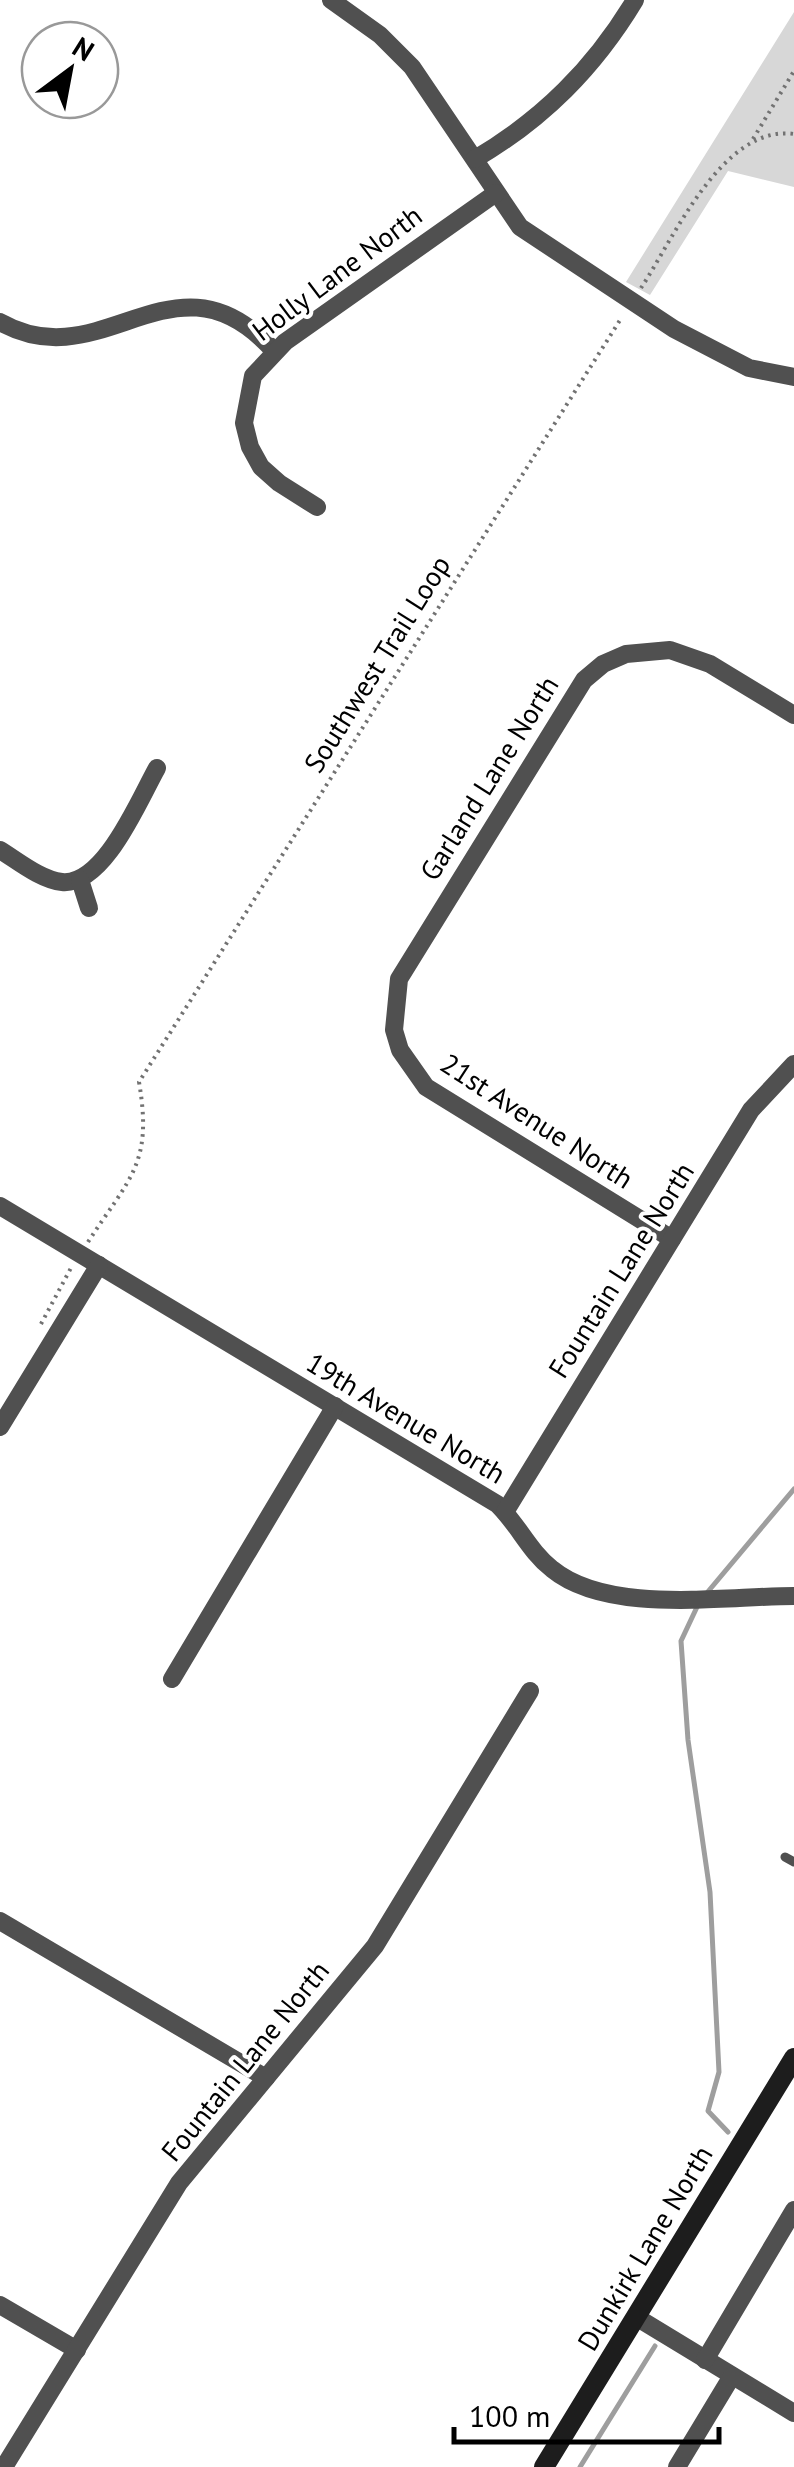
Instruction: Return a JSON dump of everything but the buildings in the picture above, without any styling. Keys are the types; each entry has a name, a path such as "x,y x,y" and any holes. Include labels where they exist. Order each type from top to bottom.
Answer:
{"street":[{"path":"332,0 380,35 412,67 520,227 631,304 749,368 794,377"},
{"path":"474,159 550,107 586,70 635,0"},
{"name":"Holly Lane North","path":"317,507 279,484 261,467 250,447 244,423 253,376 274,351 496,193"},
{"path":"0,322 39,336 70,338 100,333 155,310 182,306 210,308 238,319 274,351"},
{"name":"Garland Lane North","path":"394,1030 394,1003 410,956 584,680 604,664 648,650 670,650 710,664 794,715"},
{"path":"0,850 60,882 80,880 104,860 157,768"},
{"path":"80,880 89,908"},
{"name":"21st Avenue North","path":"394,1030 400,1050 426,1087 672,1239"},
{"name":"Fountain Lane North","path":"505,1512 750,1110 794,1064"},
{"name":"19th Avenue North","path":"0,1206 505,1512 548,1566 596,1594 794,1596"},
{"path":"0,1427 99,1264"},
{"path":"172,1679 335,1406"},
{"name":"Fountain Lane North","path":"4,2467 179,2183 374,1946 530,1691"},
{"path":"0,1922 266,2078"},
{"name":"Dunkirk Lane North","path":"544,2467 794,2058"},
{"path":"705,2360 794,2210"},
{"path":"0,2304 77,2350"},
{"path":"636,2317 794,2413"},
{"path":"677,2467 732,2376"}],"path":[{"name":"Southwest Trail Loop","path":"92,1234 140,1160 146,1120 140,1082 631,304 726,158 753,139 794,71"},
{"path":"753,139 794,134"}],"shaded area":[{"path":"794,12 794,187 728,171 650,295 626,282"}],"waterway":[{"path":"706,1594 794,1489"},
{"path":"697,1607 681,1641 688,1740 710,1892 719,2072 708,2111 728,2132"},
{"path":"580,2467 655,2346"}]}
